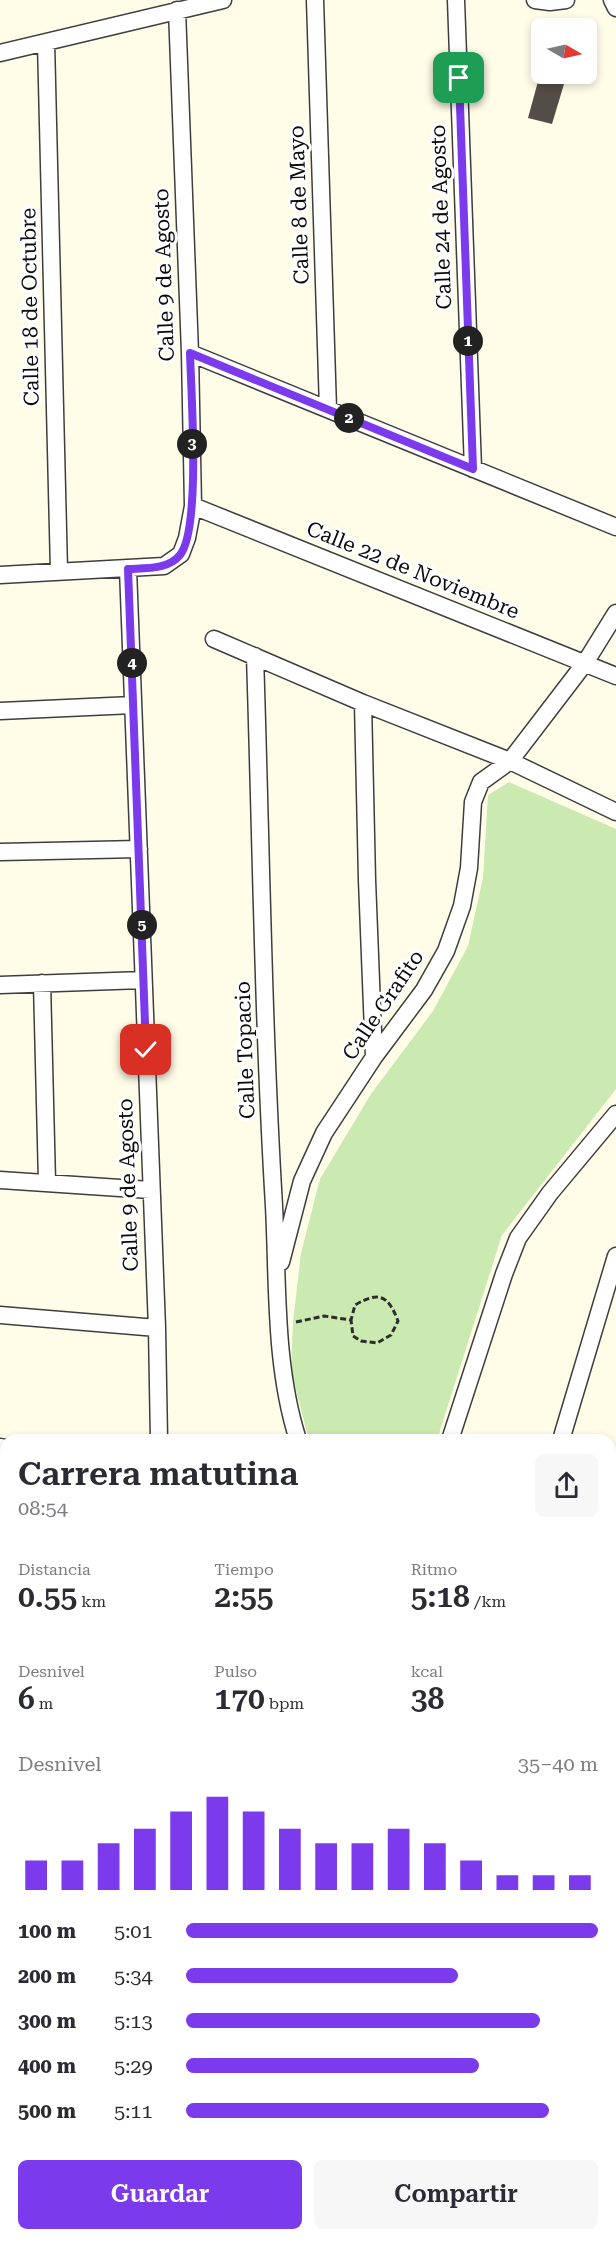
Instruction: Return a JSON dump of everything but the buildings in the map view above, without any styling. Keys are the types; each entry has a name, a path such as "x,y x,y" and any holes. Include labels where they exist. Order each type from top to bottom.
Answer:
{"street":[{"path":"0,53 223,0"},
{"name":"Calle 8 de Mayo","path":"315,0 328,409"},
{"name":"Calle 24 de Agosto","path":"456,0 473,469"},
{"path":"535,0 550,2 566,0"},
{"path":"612,0 616,8"},
{"name":"Calle 9 de Agosto","path":"159,1434 157,1328 128,569 164,566 181,554 187,538 193,506 190,353 177,10"},
{"name":"Calle 18 de Octubre","path":"46,42 59,571"},
{"path":"190,353 616,527"},
{"name":"Calle 22 de Noviembre","path":"193,506 616,676"},
{"path":"0,575 128,569"},
{"path":"510,761 585,663 616,613"},
{"path":"214,639 363,703 510,761 616,812"},
{"name":"Calle Topacio","path":"255,656 270,1135 280,1355 289,1413 296,1434"},
{"path":"363,703 374,1057"},
{"path":"0,711 133,705"},
{"name":"Calle Grafito","path":"278,1277 302,1181 324,1133 374,1057 424,990 446,951 462,906 467,878 473,802 477,790 488,775 510,761"},
{"path":"0,852 139,849"},
{"path":"0,985 143,980"},
{"path":"42,983 47,1182"},
{"path":"452,1434 496,1296 519,1238 550,1193 616,1114"},
{"path":"0,1180 150,1190"},
{"path":"563,1434 616,1256"},
{"path":"0,1315 157,1328"}],"path":[{"path":"371,1296 384,1298 392,1305 398,1321 391,1335 377,1343 361,1341 353,1336 351,1320 355,1305 371,1296"},
{"path":"279,1325 324,1317 351,1320"}],"green space":[{"path":"509,782 616,829 616,1089 502,1235 439,1434 307,1434 291,1371 293,1322 301,1253 320,1179 371,1094 433,1011 468,946 483,878 488,795"}],"route":[{"path":"146,1050 128,569 164,566 181,554 187,538 193,506 190,353 473,469 459,78"}]}
